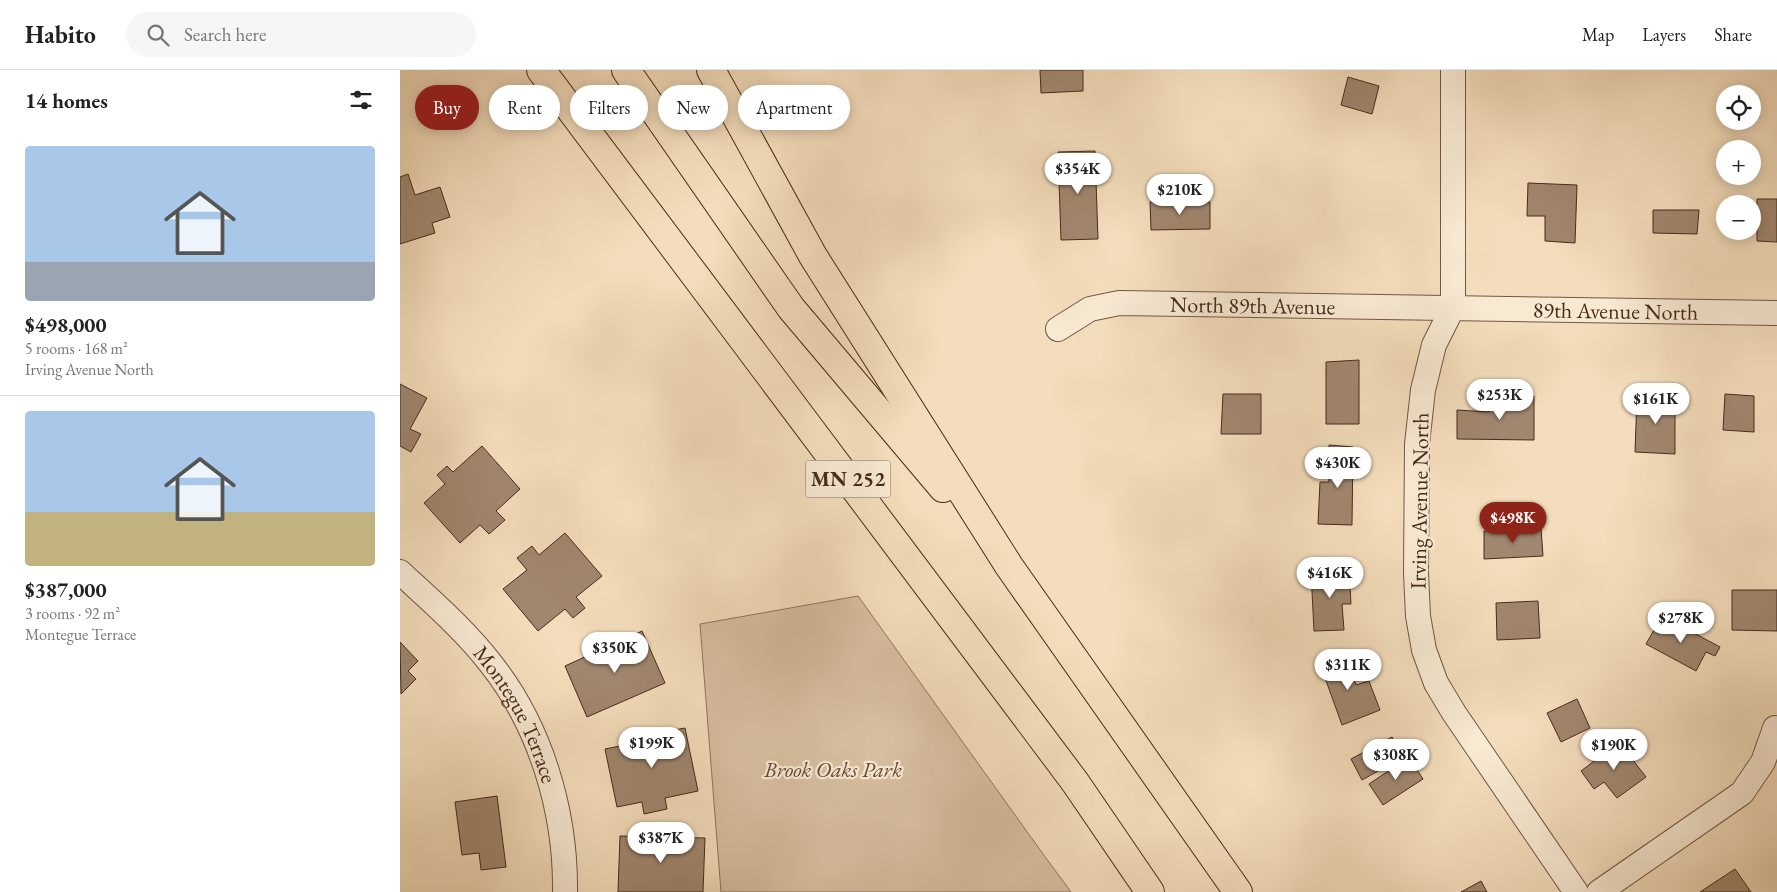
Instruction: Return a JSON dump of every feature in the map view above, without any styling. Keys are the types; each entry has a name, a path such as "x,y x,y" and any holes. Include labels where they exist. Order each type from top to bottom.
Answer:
{"highway":[{"name":"MN 252","path":"541,70 1075,782 1150,892"},
{"path":"626,70 790,308 1009,566"},
{"path":"711,70 813,256 1009,566 1238,892"}],"street":[{"name":"Irving Avenue North","path":"1453,70 1453,307 1434,345 1423,390 1416,444 1418,616 1424,650 1436,683 1454,713 1576,892"},
{"name":"North 89th Avenue","path":"1058,329 1090,310 1119,303 1453,307"},
{"name":"89th Avenue North","path":"1453,307 1777,313"},
{"name":"Montegue Terrace","path":"400,572 470,638 492,664 526,722 540,753 559,817 563,850 564,892"},
{"path":"1599,892 1742,793 1763,762 1775,728"}],"green space":[{"name":"Brook Oaks Park","path":"858,596 1071,892 721,892 700,624"}],"building":[{"path":"1040,70 1083,70 1083,91 1041,93"},
{"path":"1348,77 1379,86 1372,114 1341,105"},
{"path":"1095,151 1098,239 1061,240 1058,152"},
{"path":"408,174 415,195 440,187 450,217 432,223 435,233 400,244 400,177"},
{"path":"1528,183 1577,185 1575,243 1545,241 1545,216 1527,216"},
{"path":"1761,199 1777,199 1777,242 1757,241 1761,240"},
{"path":"1150,202 1210,202 1210,229 1151,230"},
{"path":"1653,210 1699,210 1697,234 1653,233"},
{"path":"1359,360 1359,424 1326,424 1326,362"},
{"path":"400,384 427,398 410,429 421,434 411,452 400,446"},
{"path":"1223,394 1261,394 1261,434 1221,434"},
{"path":"1725,394 1754,396 1754,432 1723,430"},
{"path":"1503,396 1534,396 1534,440 1457,439 1457,410 1489,412 1489,406 1503,406"},
{"path":"1637,397 1675,397 1675,454 1635,452"},
{"path":"1329,445 1353,447 1352,525 1318,524 1320,482 1329,482"},
{"path":"482,446 520,489 496,511 505,520 489,534 480,525 460,543 424,503 445,484 437,475 447,466 453,472"},
{"path":"1541,528 1543,556 1484,559 1484,531"},
{"path":"565,533 602,576 576,597 585,608 573,618 565,609 538,631 503,589 527,570 517,558 532,546 539,555"},
{"path":"1349,570 1351,604 1342,604 1344,630 1314,631 1311,572"},
{"path":"1732,590 1777,590 1777,631 1732,630"},
{"path":"1538,601 1540,638 1497,640 1496,603"},
{"path":"1662,616 1720,647 1715,656 1706,652 1696,671 1646,644"},
{"path":"642,631 665,683 587,717 565,666"},
{"path":"400,642 418,661 408,671 416,679 401,694"},
{"path":"1345,654 1356,685 1369,681 1380,710 1342,725 1320,664"},
{"path":"1577,699 1590,728 1561,742 1547,713"},
{"path":"685,728 698,791 665,798 667,809 644,814 642,802 617,807 605,749 630,744 628,732 646,729 647,735"},
{"path":"1392,737 1403,757 1362,780 1351,759"},
{"path":"1619,742 1646,777 1617,798 1604,782 1594,789 1581,771"},
{"path":"1409,757 1423,779 1383,805 1369,784"},
{"path":"497,796 506,867 481,870 479,853 462,855 455,802"},
{"path":"620,836 705,838 703,892 618,892"},
{"path":"1735,869 1751,892 1700,892"},
{"path":"1481,881 1487,892 1461,892"}]}
